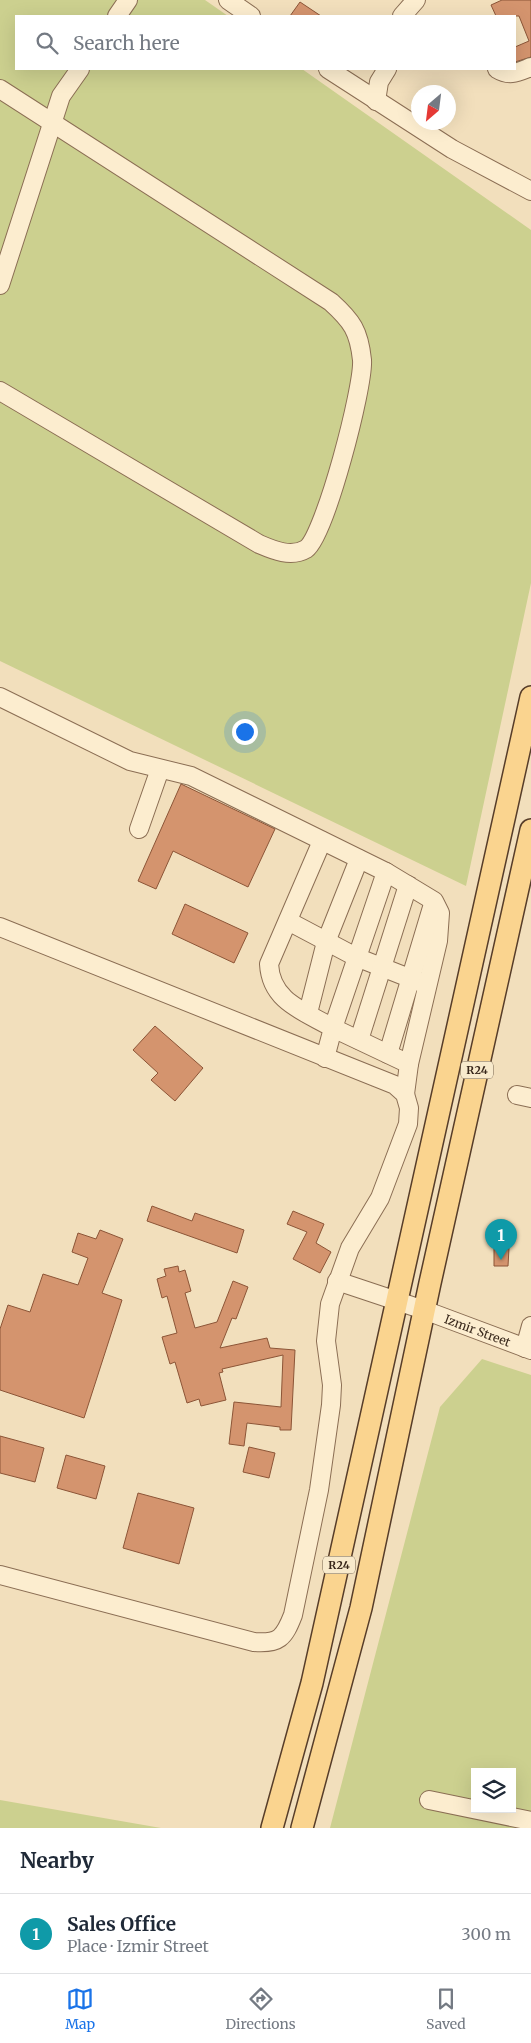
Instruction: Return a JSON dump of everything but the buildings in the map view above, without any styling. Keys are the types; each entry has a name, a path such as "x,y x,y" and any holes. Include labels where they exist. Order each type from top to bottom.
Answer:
{"main road":[{"name":"R24","path":"272,1828 312,1683 531,697"},
{"name":"R24","path":"302,1828 361,1608 424,1310 531,830"}],"street":[{"path":"118,15 128,0"},
{"path":"228,0 250,15"},
{"path":"403,15 416,0"},
{"path":"499,70 513,74 531,66"},
{"path":"0,285 61,96 79,70"},
{"path":"330,70 452,149 531,191"},
{"path":"376,101 379,82 386,70"},
{"path":"0,89 331,302 348,318 355,328 361,357 359,396 317,536 304,550 283,553 258,544 0,391"},
{"path":"0,697 130,761 191,776 386,872 434,901 419,982 405,1094 409,1108 408,1124 380,1198 350,1248 336,1281 326,1324 332,1395 319,1490 295,1607 288,1628 280,1638 270,1643 254,1642 0,1575"},
{"path":"139,829 160,769"},
{"path":"322,842 269,964 270,976 276,990 285,1000 333,1028 409,1064"},
{"path":"308,1013 326,942 359,859"},
{"path":"325,1058 356,957 386,872"},
{"path":"359,1040 380,968 408,885"},
{"path":"288,922 380,968 419,982"},
{"path":"0,927 395,1085 405,1094"},
{"path":"388,1054 419,982"},
{"name":"Izmir Street","path":"336,1281 424,1310 528,1349"},
{"path":"528,1349 531,1326"},
{"path":"429,1800 531,1821"}],"green space":[{"path":"0,0 205,0 227,15 15,15 15,70 303,70 531,230 531,583 466,886 0,661"},
{"path":"482,1359 531,1375 531,1828 330,1828 440,1407"},
{"path":"0,1800 161,1828 0,1828"}],"place":[{"name":"Sales Office","path":"501,1260"}]}
